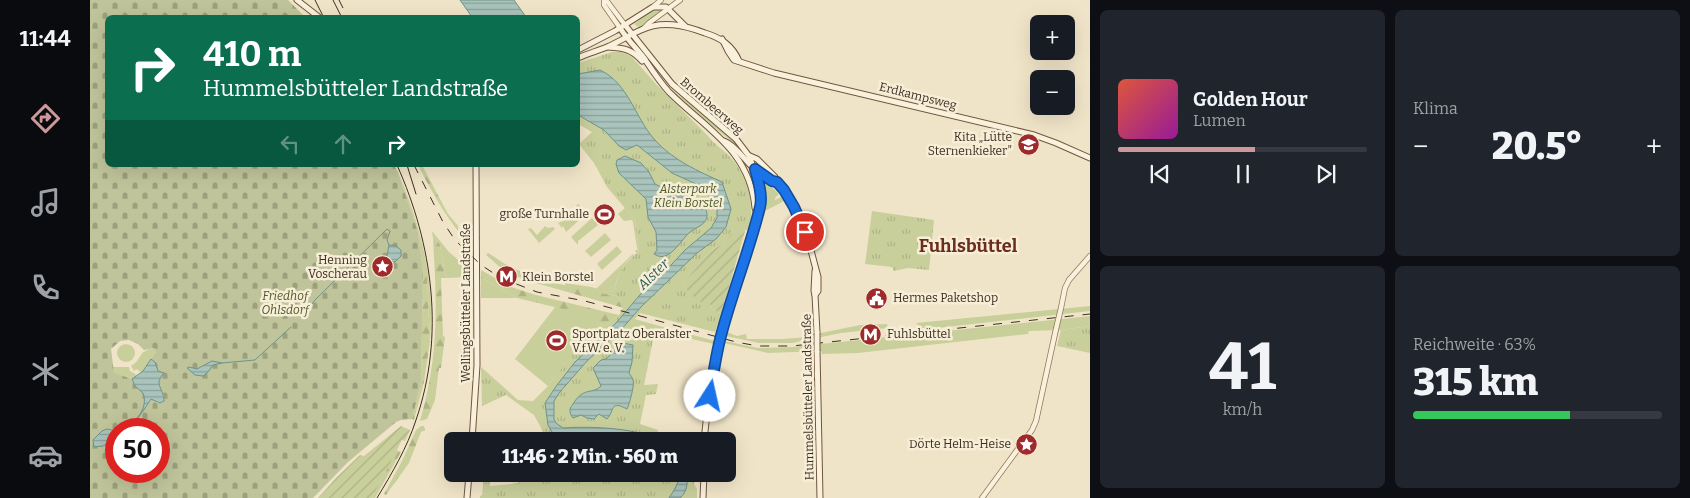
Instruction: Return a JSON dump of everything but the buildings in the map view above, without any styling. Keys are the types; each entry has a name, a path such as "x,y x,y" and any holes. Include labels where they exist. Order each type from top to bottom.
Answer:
{"main road":[{"path":"297,0 316,15"},
{"path":"580,49 620,28 653,6 662,6 668,9"},
{"name":"Erdkampsweg","path":"668,9 685,26"},
{"name":"Brombeerweg","path":"625,25 672,84 730,133 749,156 755,169 760,202 758,213 754,233 722,332 705,432"},
{"name":"Erdkampsweg","path":"580,57 607,47 643,29 661,25 685,26 722,39 732,58 739,61 777,73 1034,135 1090,158"},
{"name":"Brombeerweg","path":"620,28 670,92 724,140 746,172 758,213"},
{"path":"607,47 629,50 648,65"},
{"name":"Hummelsbütteler Landstraße","path":"724,140 732,144 755,169 772,181 777,182"},
{"name":"Hummelsbütteler Landstraße","path":"749,156 757,159 775,177 790,199 799,216 809,243 818,277 818,291 815,295 820,498"},
{"name":"Wellingsbütteler Landstraße","path":"473,432 477,365 476,167"},
{"path":"467,498 468,482"},
{"path":"703,498 704,482"}],"street":[{"path":"605,0 625,25"},
{"path":"605,0 604,5 620,28"},
{"path":"653,6 661,0"},
{"path":"643,29 680,0"},
{"path":"982,498 1032,430 1036,421 1065,288 1069,280 1090,256"}],"green space":[{"name":"Friedhof Ohlsdorf","path":"90,0 288,0 303,15 105,15 105,167 395,167 398,172 418,232 423,272 421,382 412,419 396,422 348,462 313,498 90,498","holes":["129,340 138,344 144,350 154,348 156,352 151,359 155,362 161,376 158,384 164,396 163,402 158,403 152,399 149,400 140,418 170,418 170,483 105,483 105,435 102,431 105,430 105,418 137,418 145,406 144,395 132,379 114,373 111,349 120,341"]},
{"path":"664,9 640,28 634,24 653,10"},
{"name":"Alsterpark Klein Borstel","path":"612,52 621,52 631,56 656,84 732,159 738,166 749,192 751,220 749,229 731,234 723,244 710,251 682,285 721,314 715,332 640,313 635,319 656,325 644,385 658,384 656,394 646,395 640,424 658,430 658,432 543,432 534,415 506,395 482,406 481,367 518,400 533,401 548,386 596,323 605,326 619,315 623,308 621,300 616,296 565,286 565,283 609,292 614,291 622,268 639,251 635,220 607,187 594,163 580,145 592,132 580,125 580,62"},
{"path":"665,83 729,134 744,155 734,143 690,109"},
{"path":"419,167 423,167 448,214 458,226 458,230 471,238 471,247 456,228 442,208"},
{"path":"398,172 420,233 428,275 431,318 430,340 427,278 423,272 418,232"},
{"path":"765,181 779,194 775,200 781,197 784,201 765,211 763,183"},
{"path":"578,204 591,216 589,217 586,214 566,232 563,226 562,228 558,223 568,219 568,215"},
{"path":"625,208 635,220 639,251 636,253 635,250 638,250 633,222 632,220 624,221 618,214"},
{"path":"872,211 934,220 929,270 908,268 894,271 892,267 865,264"},
{"path":"592,218 598,225 578,241 578,245 571,237"},
{"path":"545,226 555,229 539,243 528,229 531,228 537,235"},
{"path":"746,228 721,314 712,309 711,305 698,301 682,285 710,251 723,244 731,234"},
{"path":"432,231 449,252 471,271 471,277 447,278 440,245 435,238 433,239"},
{"path":"605,233 611,240 591,257 585,251"},
{"path":"435,238 440,245 447,278 441,278 443,336 445,337 435,400 427,419 420,421 434,352 436,308 433,239"},
{"path":"617,246 622,252 602,270 597,264"},
{"path":"488,253 527,274 565,285 616,296 621,300 624,308 525,280 502,269 486,255"},
{"path":"633,254 620,271 614,291 609,292 596,289"},
{"path":"481,270 511,287 619,315 605,326 596,323 600,318 517,298 481,278"},
{"path":"423,272 426,272 427,278 430,341 424,382 414,420 412,419 421,382"},
{"path":"481,278 517,298 481,298"},
{"name":"Sportplatz Oberalster V.f.W. e. V.","path":"556,306 601,318 548,386 515,359"},
{"path":"1090,306 1090,311 937,328 921,328 916,323"},
{"path":"1090,316 1090,326 1061,330 1029,331 1028,334 858,353 822,354 821,351 768,353 724,343 724,341 758,348 792,347"},
{"path":"887,324 888,328 841,333 792,343 759,343 726,336 727,332 737,336 746,334 747,339 782,339 821,336 821,333 860,325"},
{"path":"656,325 715,341 714,344 655,331"},
{"path":"1090,326 1090,353 1057,346 1061,330"},
{"path":"122,344 130,344 135,349 133,360 122,362 117,357 117,349"},
{"path":"154,348 156,352 143,371 141,372 136,369 134,371 131,366 142,353"},
{"path":"113,367 129,367 130,371 137,375 132,379 114,374"},
{"path":"401,426 410,430 405,441 402,440 372,498 318,498 360,455 364,456"},
{"path":"424,426 425,430 421,432 409,463 386,495 384,494 416,430"},
{"path":"396,450 401,452 375,498 372,498"},
{"path":"483,482 490,482 490,486 520,482 694,482 694,484 687,483 685,492 680,498 480,498"},
{"path":"687,483 694,484 697,489 697,498 680,498 685,492"}],"water":[{"path":"460,0 514,0 525,15 471,15"},
{"path":"600,70 618,83 647,130 661,146 686,165 722,182 731,209 726,227 716,239 697,253 641,307 620,331 587,361 554,401 554,419 563,428 588,427 634,432 552,432 548,425 545,403 575,362 616,323 645,289 711,228 717,218 717,206 711,194 696,184 672,173 637,145 626,150 619,146 604,130 580,116 580,74"},
{"path":"625,156 641,163 649,172 655,184 661,187 679,187 688,195 691,202 702,206 706,210 707,219 705,222 689,233 674,250 665,256 654,254 657,250 656,232 648,217 646,199 619,173 616,164 617,160"},
{"path":"389,245 396,246 401,250 401,256 395,262 390,261 387,256"},
{"path":"623,343 633,345 629,373 633,379 633,386 627,409 622,406 615,406 607,419 599,414 594,419 581,415 573,418 570,409 577,398 601,386 593,368"},
{"path":"151,359 155,362 158,371 164,373 159,384 164,401 160,403 151,399 137,418 144,404 144,399 143,393 135,386 132,379 143,371"},
{"path":"212,361 222,363 213,365 203,376 195,375 187,368 197,369"},
{"path":"105,430 105,445 94,447 93,440"},
{"path":"687,482 686,490 680,498 669,498 675,489 677,483"}],"waterway":[{"path":"304,314 315,300 387,229 390,231 387,240 389,245"},
{"path":"222,363 255,360 291,327"}],"tram line":[{"path":"315,0 322,15"},
{"path":"333,0 340,15"},
{"path":"377,498 399,460 416,420 425,388 430,356 431,291 426,259 419,227 398,167"},
{"path":"408,167 416,194"}],"railway":[{"path":"339,0 346,15"},
{"path":"415,167 443,222 455,240 481,265 501,278 537,292 585,301 736,342 758,346 792,346 1090,314"}],"place":[{"name":"Kita „Lütte Sternenkieker\"","path":"1028,144"},
{"name":"große Turnhalle","path":"605,214"},
{"name":"Henning Voscherau","path":"383,267"},
{"name":"Klein Borstel","path":"506,277"},
{"name":"Hermes Paketshop","path":"877,298"},
{"name":"Fuhlsbüttel","path":"871,334"},
{"name":"Sportplatz Oberalster V.f.W. e. V.","path":"556,341"},
{"name":"Dörte Helm-Heise","path":"1027,444"}],"district":[{"name":"Fuhlsbüttel","path":"968,246"}],"route":[{"path":"710,396 722,332 754,233 760,208 760,194 755,169 772,181 777,182 784,190 799,216 805,232"}],"water label":[{"name":"Alster","path":"653,274"}]}
